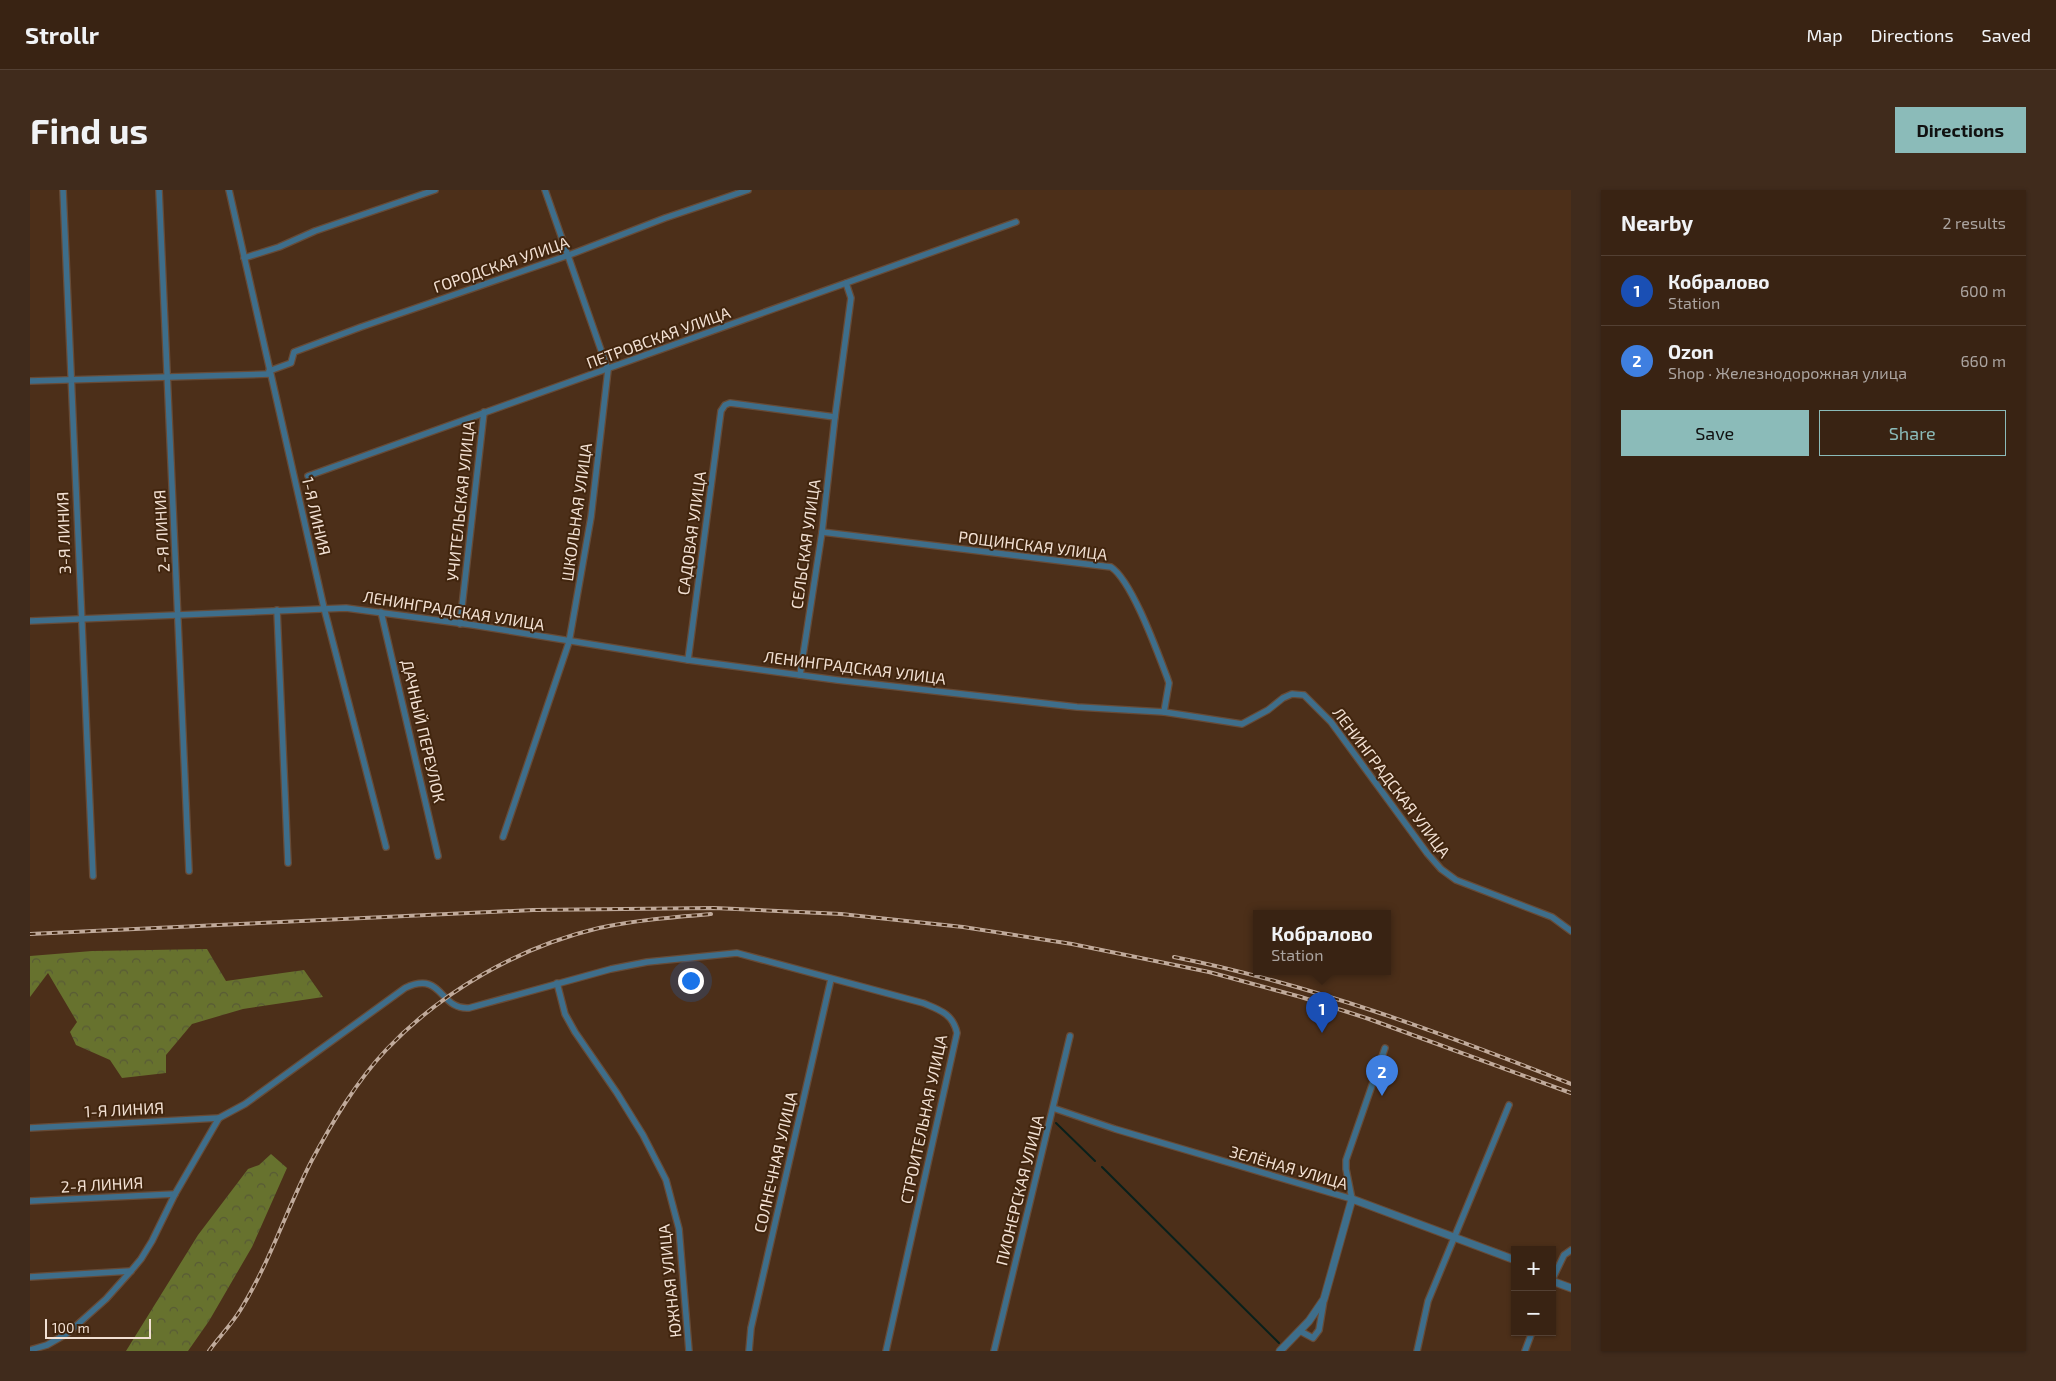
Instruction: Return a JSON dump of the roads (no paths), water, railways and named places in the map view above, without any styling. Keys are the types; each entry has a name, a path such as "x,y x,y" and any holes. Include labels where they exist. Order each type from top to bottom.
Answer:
{"street":[{"name":"3-Я ЛИНИЯ","path":"63,190 80,619 93,876"},
{"name":"2-Я ЛИНИЯ","path":"160,190 189,871"},
{"name":"1-Я ЛИНИЯ","path":"229,190 269,373 324,608 386,847"},
{"path":"244,258 279,247 315,231 435,190"},
{"name":"ШКОЛЬНАЯ УЛИЦА","path":"503,837 569,642 591,517 608,370 545,190"},
{"name":"ГОРОДСКАЯ УЛИЦА","path":"269,373 290,363 294,352 569,255 665,218 748,190"},
{"name":"ПЕТРОВСКАЯ УЛИЦА","path":"308,476 484,412 608,370 1016,222"},
{"name":"СЕЛЬСКАЯ УЛИЦА","path":"800,675 822,532 851,298 846,283"},
{"path":"30,381 168,378 269,373"},
{"name":"САДОВАЯ УЛИЦА","path":"688,660 723,408 730,404 835,417"},
{"name":"УЧИТЕЛЬСКАЯ УЛИЦА","path":"460,624 484,412"},
{"name":"РОЩИНСКАЯ УЛИЦА","path":"822,532 1111,567 1118,572 1128,585 1167,677 1169,683 1164,712"},
{"name":"ЛЕНИНГРАДСКАЯ УЛИЦА","path":"30,621 346,608 688,660 800,675 1077,707 1164,712 1242,724 1268,710 1283,698 1292,694 1304,696 1331,722 1427,853 1441,869 1456,880 1552,917 1571,931"},
{"path":"277,610 288,863"},
{"name":"ДАЧНЫЙ ПЕРЕУЛОК","path":"381,612 438,856"},
{"name":"СТРОИТЕЛЬНАЯ УЛИЦА","path":"218,1118 245,1104 374,1009 404,988 416,983 426,983 455,1006 462,1009 487,1004 557,982 647,962 737,953 923,1003 939,1009 950,1016 958,1033 886,1351"},
{"name":"СОЛНЕЧНАЯ УЛИЦА","path":"749,1351 751,1328 831,979"},
{"name":"ЮЖНАЯ УЛИЦА","path":"557,982 565,1014 575,1032 617,1093 666,1180 679,1229 689,1351"},
{"name":"ПИОНЕРСКАЯ УЛИЦА","path":"994,1351 1070,1036"},
{"path":"1300,1331 1313,1338 1319,1330 1324,1299 1352,1199 1346,1170 1346,1160 1384,1048"},
{"path":"1417,1351 1428,1301 1509,1105"},
{"name":"ЗЕЛЁНАЯ УЛИЦА","path":"1053,1108 1115,1130 1352,1199 1511,1258"},
{"path":"30,1350 47,1345 68,1333 106,1299 141,1259 218,1118"},
{"name":"1-Я ЛИНИЯ","path":"30,1128 218,1118"},
{"name":"2-Я ЛИНИЯ","path":"30,1201 175,1194"},
{"path":"1556,1272 1564,1255 1571,1250"},
{"path":"30,1277 131,1271"},
{"path":"1556,1282 1571,1288"},
{"path":"1280,1351 1300,1331 1324,1299"},
{"path":"1525,1351 1531,1336"}],"waterway":[{"path":"1056,1123 1095,1161"},
{"path":"1102,1167 1279,1343"}],"railway":[{"path":"30,934 533,910 714,908 841,914 963,927 1072,944 1209,972 1301,997 1369,1019 1571,1093"},
{"path":"209,1351 237,1315 251,1291 270,1254 303,1178 337,1116 375,1062 408,1029 457,990 511,959 540,947 569,936 613,925 711,914"},
{"path":"1174,957 1275,981 1375,1011 1474,1046 1571,1084"}],"place":[{"name":"Кобралово","path":"1322,1033"},
{"name":"Ozon","path":"1382,1096"}]}
